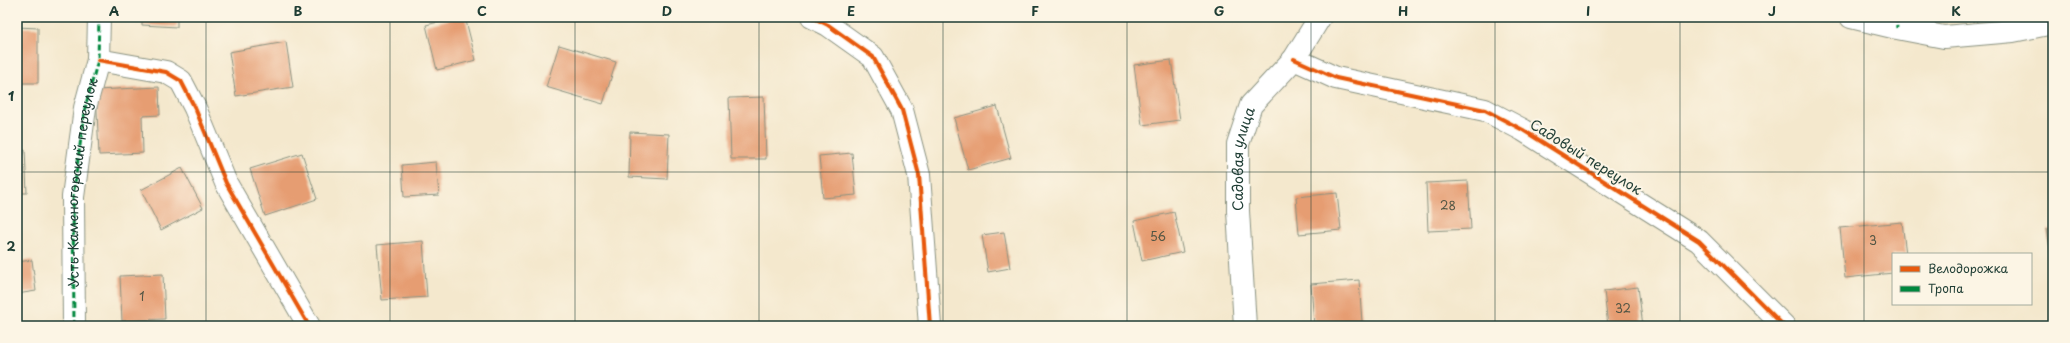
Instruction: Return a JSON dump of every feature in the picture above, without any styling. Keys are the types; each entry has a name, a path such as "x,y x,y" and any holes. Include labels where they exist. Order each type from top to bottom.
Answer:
{"street":[{"name":"Усть-Каменогорский переулок","path":"74,326 73,197 85,108 98,60 99,17"},
{"path":"812,17 828,25 872,57 902,110 919,175 930,326"},
{"name":"Садовая улица","path":"1245,326 1238,211 1238,144 1251,105 1294,59 1320,17"},
{"path":"1851,17 1896,23 1944,36 2013,31 2053,23"},
{"name":"Садовый переулок","path":"1294,59 1336,78 1484,110 1523,130 1699,241 1784,326"},
{"path":"98,60 166,72 181,81 195,108 226,183 309,326"}],"building":[{"path":"142,17 177,17 177,27 142,25"},
{"path":"459,17 465,17 476,60 437,70 426,25"},
{"path":"17,27 38,28 38,83 17,83"},
{"path":"286,42 293,87 236,96 229,52"},
{"path":"559,45 616,62 603,104 546,87"},
{"path":"1171,60 1180,120 1142,125 1134,65"},
{"path":"159,87 160,115 142,116 143,153 99,155 96,90"},
{"path":"764,97 766,159 731,159 729,98"},
{"path":"997,106 1011,158 968,170 954,118"},
{"path":"630,132 669,134 667,179 629,177"},
{"path":"17,150 25,150 27,193 17,193"},
{"path":"302,153 317,199 265,216 250,169"},
{"path":"852,153 856,195 823,198 819,156"},
{"path":"436,162 439,195 404,197 402,165"},
{"path":"182,168 203,208 161,230 141,190"},
{"path":"1468,181 1471,229 1428,231 1426,183"},
{"path":"1337,193 1341,230 1299,234 1296,197"},
{"path":"1174,212 1183,252 1142,261 1134,221"},
{"path":"1902,222 1906,253 1892,253 1892,273 1845,278 1840,228"},
{"path":"2047,229 2053,229 2053,264 2052,264"},
{"path":"1004,232 1010,268 988,272 982,235"},
{"path":"423,241 427,297 382,300 377,245"},
{"path":"32,260 36,291 17,294 17,262"},
{"path":"163,274 165,319 122,321 120,276"},
{"path":"1359,280 1362,322 1314,326 1311,284"},
{"path":"1638,287 1643,326 1608,326 1604,291"}],"marked path":[{"path":"74,326 73,197 85,108 98,60 99,17"},
{"path":"1896,17 1897,28"}],"cycle path":[{"path":"812,17 828,25 873,57 902,110 919,175 930,326"},
{"path":"1294,59 1336,78 1485,110 1523,130 1699,241 1784,326"},
{"path":"98,60 166,72 181,81 195,108 226,183 309,326"}]}
